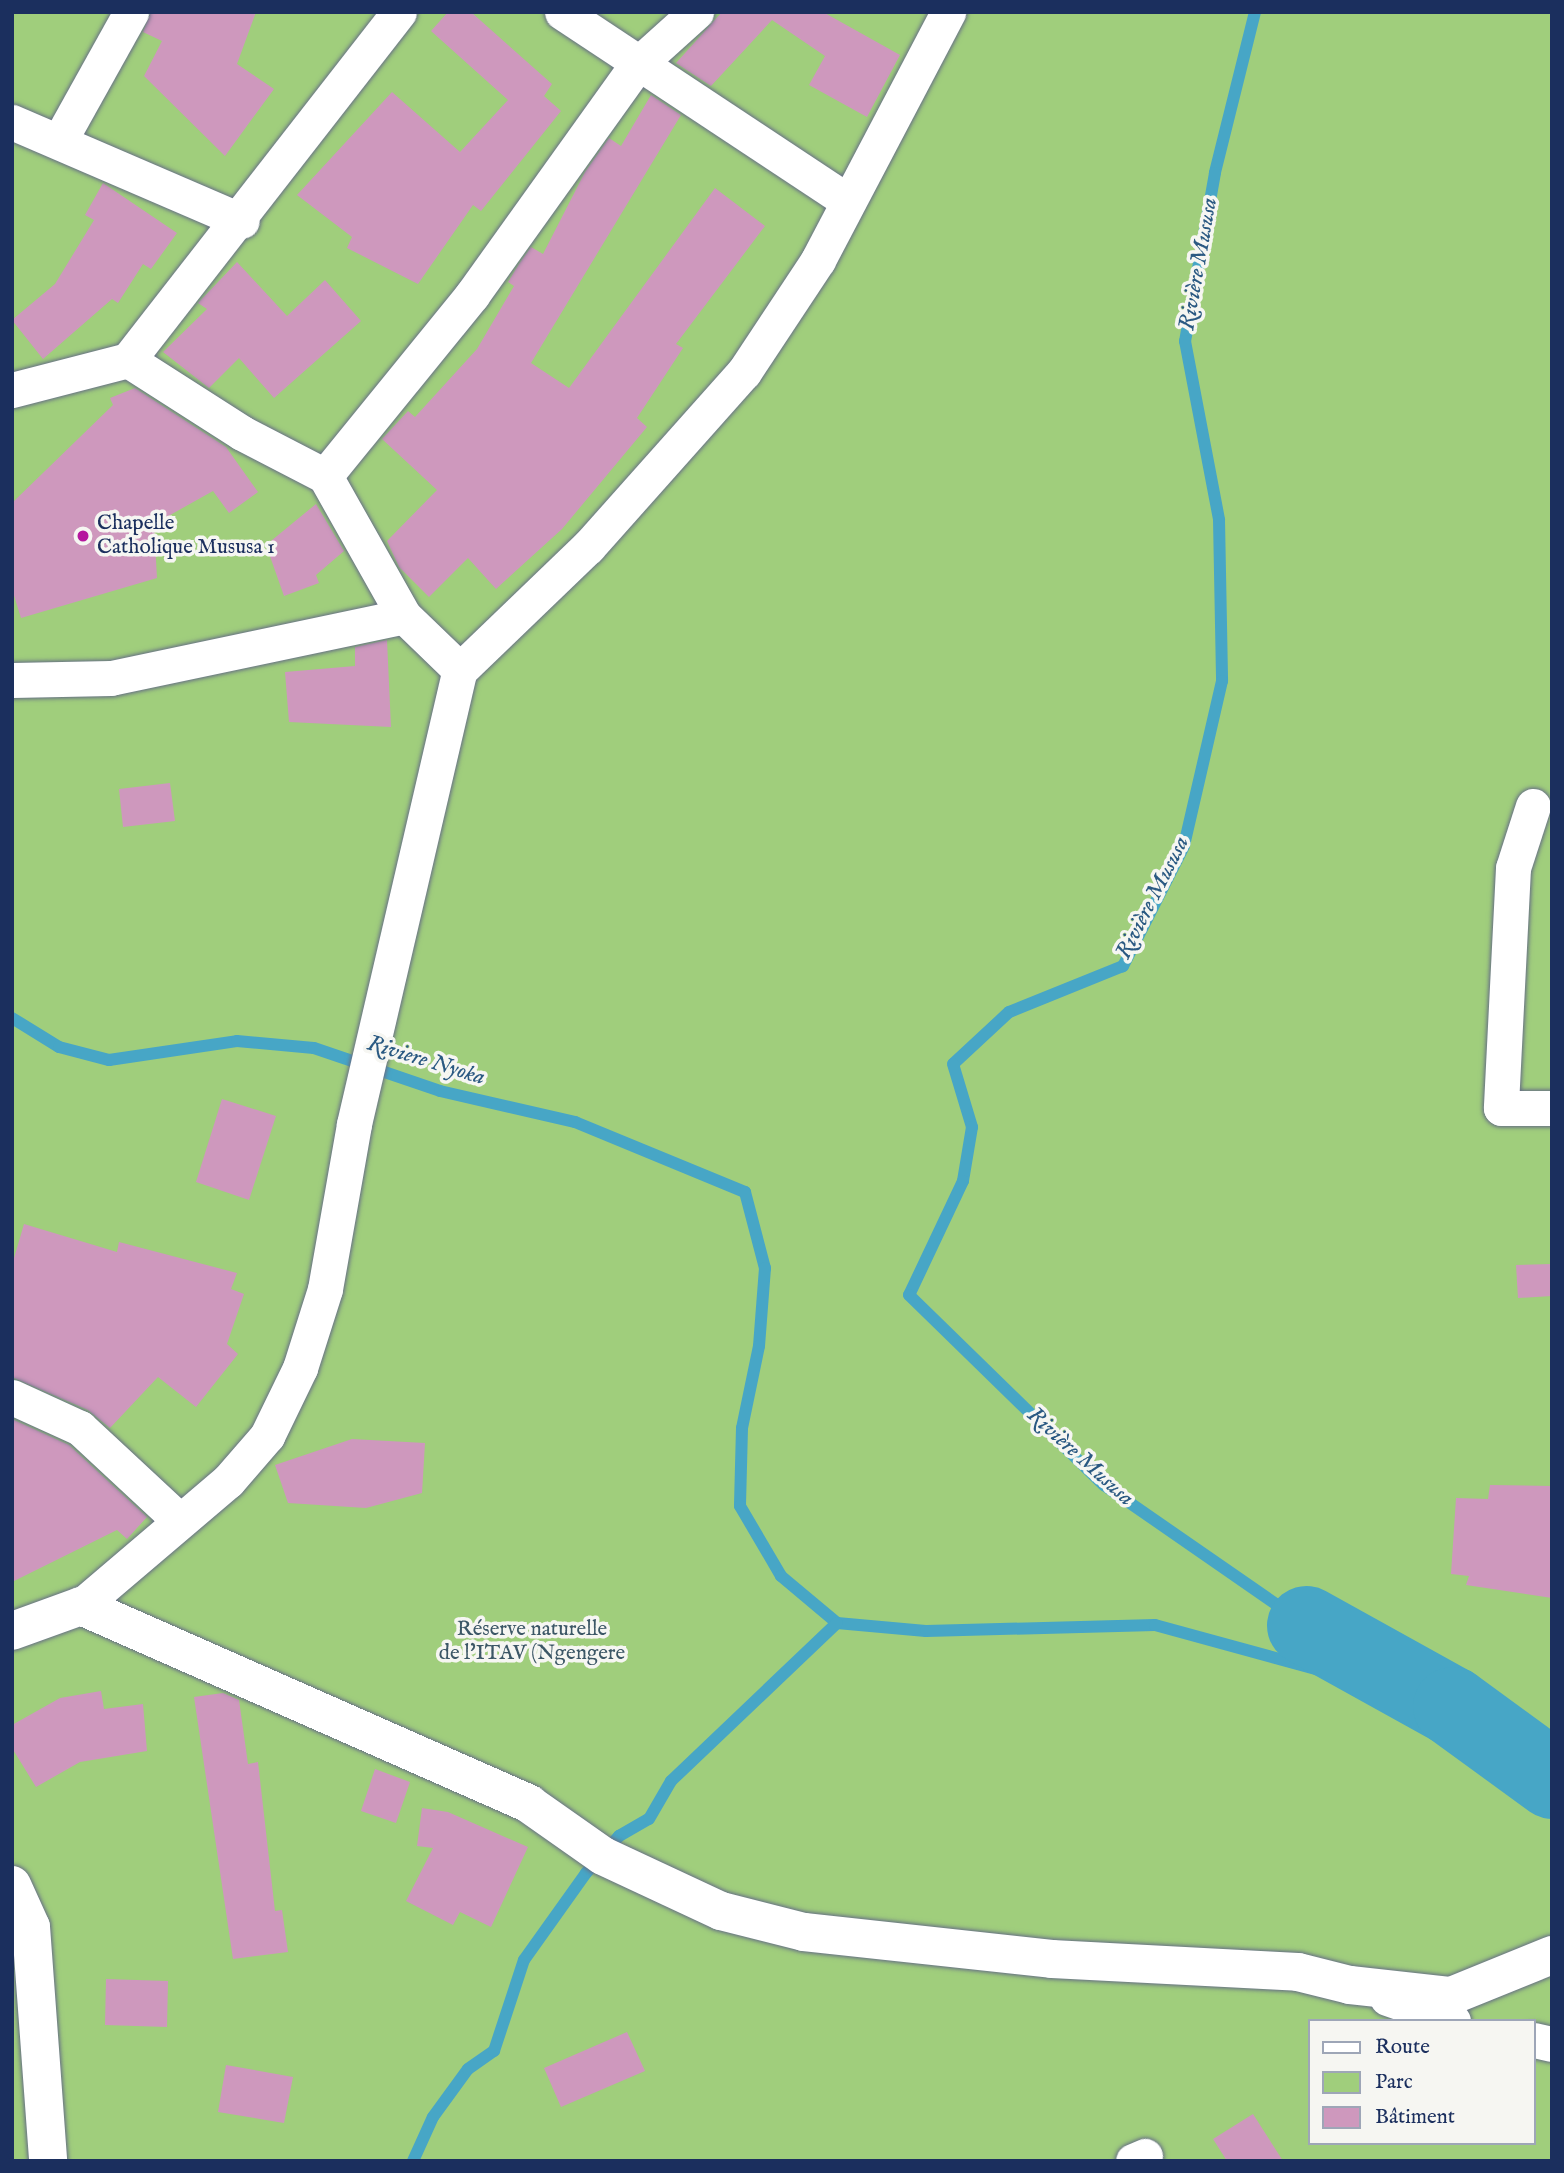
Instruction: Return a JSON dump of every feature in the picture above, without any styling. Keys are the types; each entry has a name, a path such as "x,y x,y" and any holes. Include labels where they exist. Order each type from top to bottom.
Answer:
{"street":[{"path":"61,138 131,12"},
{"path":"12,390 128,360 242,221 399,12"},
{"path":"562,12 636,66 848,201"},
{"path":"325,476 511,243 636,66 696,12"},
{"path":"12,1631 82,1606 178,1519 228,1481 267,1436 300,1368 326,1289 354,1124 460,670 588,547 744,372 848,201 947,12"},
{"path":"12,122 61,138 242,221"},
{"path":"128,360 242,433 325,476 404,616 460,670"},
{"path":"12,680 111,678 404,616"},
{"path":"1533,806 1513,868 1501,1108 1552,1108"},
{"path":"12,1397 80,1428 178,1519"},
{"path":"82,1606 529,1804 637,1873 721,1911 804,1932 1052,1959 1298,1972 1350,1985 1447,2019"},
{"path":"12,1885 31,1927 48,2161"},
{"path":"1350,1985 1451,1996 1552,1955"}],"green space":[{"name":"Réserve naturelle de l'ITAV (Ngengere","path":"12,12 1552,12 1552,2161 12,2161"}],"building":[{"path":"151,12 256,12 237,64 274,89 225,156 144,76 162,41 143,32"},
{"path":"448,12 471,12 552,84 544,96 561,111 481,211 473,205 418,284 347,248 352,237 297,195 392,92 460,152 508,100 431,31"},
{"path":"722,12 823,12 900,55 867,117 809,85 825,56 772,20 711,86 676,63"},
{"path":"651,95 681,115 531,363 569,388 715,188 765,226 676,344 683,348 637,418 647,427 562,529 496,589 468,558 429,597 399,567 387,541 437,490 382,439 408,411 415,417 477,349 514,286 508,282 519,264 531,247 543,254 585,172 609,138 621,146"},
{"path":"103,183 177,233 151,269 143,264 118,303 112,299 43,359 12,320 55,284 94,220 85,215"},
{"path":"237,262 287,316 325,280 361,321 274,398 239,358 209,388 163,352 207,309 198,303"},
{"path":"135,388 226,447 258,492 229,513 213,491 154,524 157,578 21,618 12,589 12,503 113,405 110,398"},
{"path":"316,504 344,551 316,575 319,583 284,596 266,545"},
{"path":"387,640 391,727 289,722 285,672 355,666 355,647"},
{"path":"170,783 175,821 123,827 119,789"},
{"path":"222,1099 276,1116 249,1200 196,1182"},
{"path":"24,1224 117,1252 119,1242 237,1273 231,1289 244,1294 227,1344 238,1354 196,1407 158,1377 110,1428 88,1410 12,1377 12,1265"},
{"path":"1552,1264 1552,1296 1518,1298 1516,1265"},
{"path":"12,1419 69,1445 147,1517 127,1539 117,1530 12,1582"},
{"path":"352,1439 425,1443 422,1493 366,1508 288,1503 275,1465"},
{"path":"1490,1485 1552,1486 1552,1598 1466,1585 1469,1576 1451,1574 1456,1498 1488,1499"},
{"path":"101,1691 104,1709 143,1704 147,1751 80,1762 36,1787 12,1748 12,1725 60,1698"},
{"path":"223,1693 239,1700 248,1764 258,1762 275,1911 282,1910 288,1952 233,1959 194,1697"},
{"path":"375,1769 410,1782 396,1823 361,1811"},
{"path":"422,1808 448,1812 528,1847 491,1927 460,1912 453,1925 406,1901 433,1848 417,1846"},
{"path":"106,1979 168,1981 167,2027 105,2025"},
{"path":"627,2032 645,2071 561,2107 544,2068"},
{"path":"226,2065 293,2077 284,2123 218,2112"},
{"path":"1253,2114 1283,2161 1227,2161 1213,2139"}],"waterway":[{"name":"Rivière Mususa","path":"1255,12 1215,173 1185,341 1219,520 1222,681 1184,846 1123,966 1009,1012 953,1064 972,1127 963,1181 909,1295 1104,1485 1306,1625"},
{"name":"Riviere Nyoka","path":"12,1018 59,1047 109,1060 237,1041 314,1048 440,1091 575,1122 745,1192 765,1268 759,1346 742,1428 740,1506 781,1576 837,1623 926,1631 1155,1625 1452,1706"},
{"path":"413,2161 433,2117 468,2069 494,2051 524,1960 586,1873 619,1836 649,1819 671,1781 837,1623"},
{"name":"Rivière Mususa","path":"1306,1625 1452,1706 1552,1779"}],"place":[{"name":"Chapelle Catholique Mususa 1","path":"83,536"}]}
